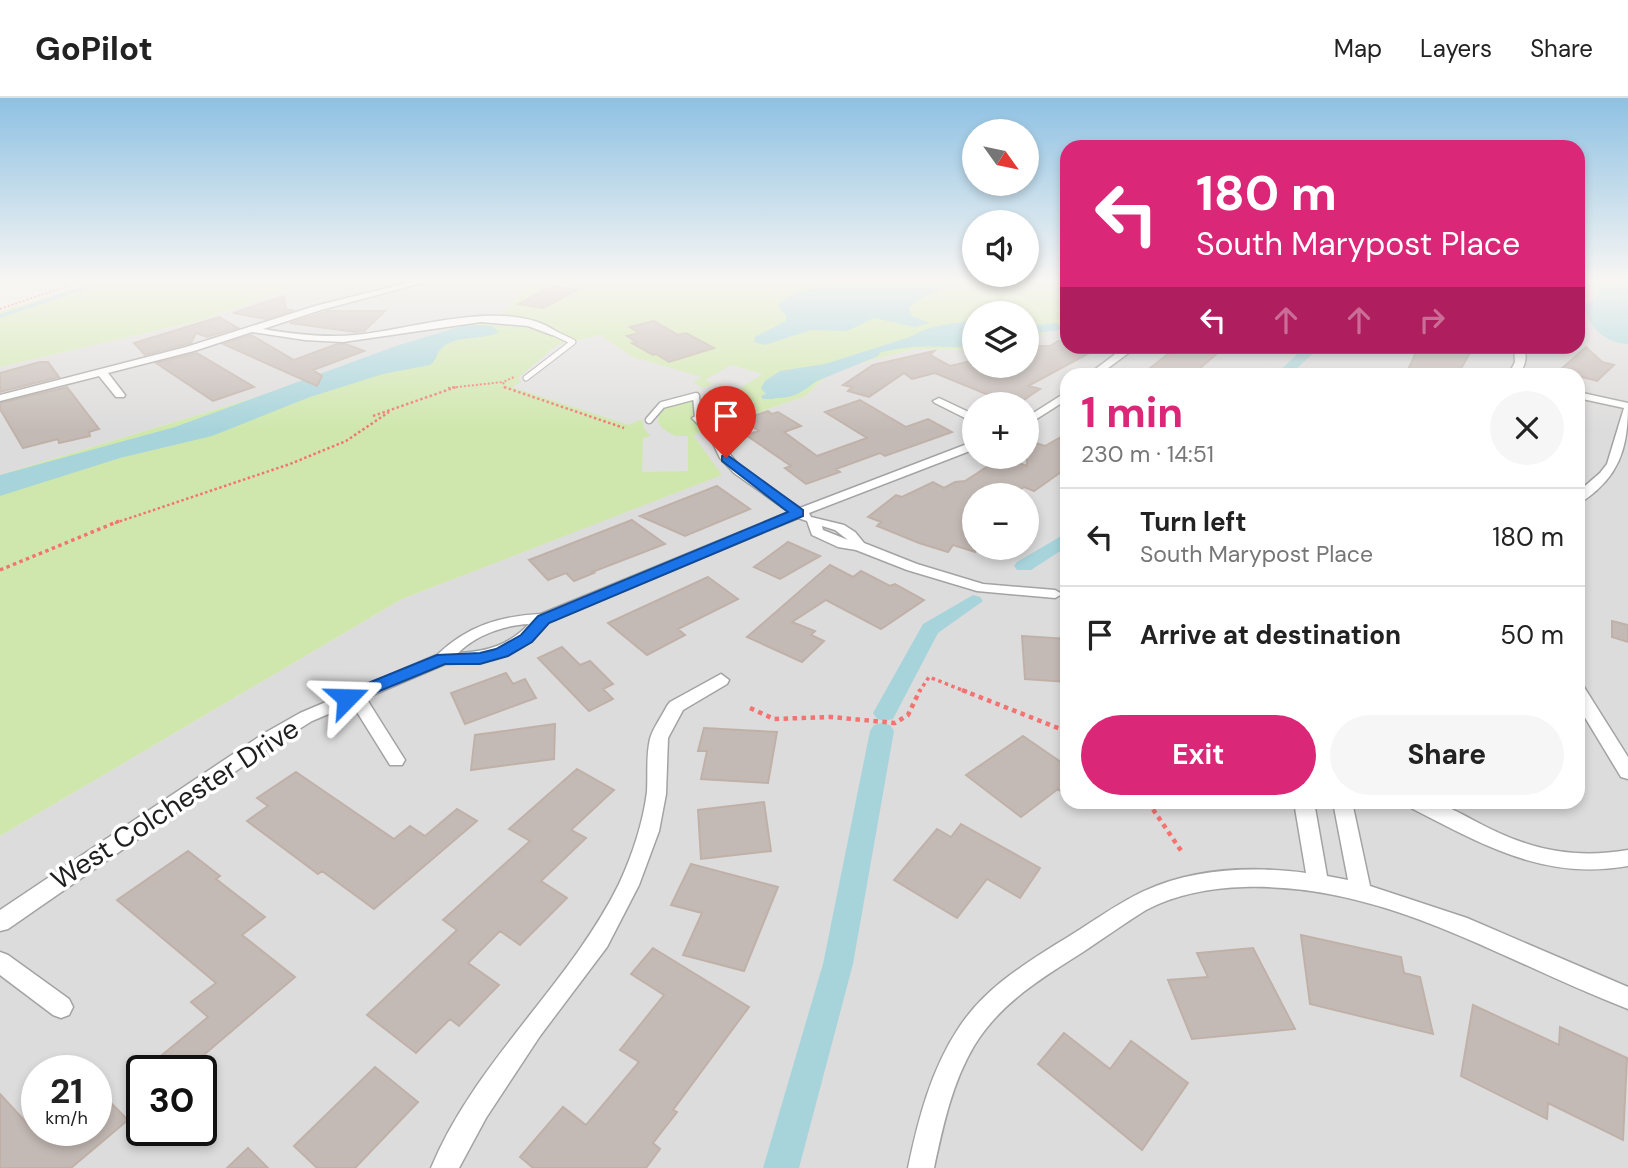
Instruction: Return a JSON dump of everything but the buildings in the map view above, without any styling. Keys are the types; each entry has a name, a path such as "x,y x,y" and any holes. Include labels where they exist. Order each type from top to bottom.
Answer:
{"street":[{"path":"0,398 190,349 251,330 300,338 335,339 407,330"},
{"path":"547,330 552,332"},
{"path":"1102,368 1122,354"},
{"path":"101,372 120,395"},
{"path":"1585,388 1628,398"},
{"path":"1585,397 1628,408 1613,464 1605,476 1585,493"},
{"path":"1039,414 1060,399"},
{"path":"939,401 962,413"},
{"path":"698,418 715,436 732,464 798,513 813,521 831,523 854,536 859,546 912,567 982,588 1060,594"},
{"name":"West Colchester Drive","path":"443,659 459,643 493,625 513,620 543,619 798,513 962,450"},
{"name":"West Colchester Drive","path":"0,922 269,739 306,717 443,659 480,659 502,653 527,638 543,619"},
{"path":"444,1168 477,1109 532,1028 599,940 629,885 649,831 656,794 659,738 676,706 720,680"},
{"path":"355,695 396,760"},
{"path":"1585,702 1628,772"},
{"path":"1305,809 1318,882"},
{"path":"1344,809 1360,890"},
{"path":"1431,809 1533,855 1569,863 1604,864 1628,858"},
{"path":"921,1168 932,1115 959,1045 994,1002 1039,967 1157,894 1238,877 1318,882 1360,890 1431,914 1628,998"},
{"path":"0,961 61,1007"}],"lane":[{"path":"526,378 573,342 552,332"},
{"path":"649,420 651,412 660,405 695,396 698,418"}],"path":[{"path":"373,416 452,387 503,382 515,376"},
{"path":"503,382 502,385 506,389 624,428"},
{"path":"0,570 136,514 290,464 346,440 389,412"},
{"path":"750,708 774,719 831,717 895,723 911,713 925,679 933,677 1060,729"},
{"path":"1153,809 1182,852"}],"shaded area":[{"path":"159,330 447,330 303,383 0,475 0,367"},
{"path":"1050,330 1060,330 1060,354 1585,354 1585,330 1628,330 1628,1168 0,1168 0,836 402,599 721,475 692,435 806,396 831,371 915,349 962,350 962,378 1039,378 1039,336"},
{"path":"600,335 633,357 702,377 694,382 702,388 714,384 705,380 731,365 763,374 719,401 708,398 664,408 659,413 658,422 662,428 675,436 688,436 688,471 642,472 643,438 651,436 644,429 643,421 629,425 512,387 521,382 518,378 557,345"}],"green space":[{"path":"0,330 159,330 0,367"},
{"path":"447,330 962,330 962,350 915,349 831,371 806,396 693,435 722,475 402,599 0,836 0,475 303,383"},
{"path":"1039,330 1050,330 1041,336"}],"water":[{"path":"449,330 499,332 449,343 441,349 430,365 383,374 310,397 212,436 120,458 0,496 0,475 175,427 396,346"},
{"path":"769,330 849,330 811,330 765,345 754,342 755,337"},
{"path":"926,330 962,330 962,347 922,346 877,354 832,370 805,390 789,397 773,397 761,388 765,381 780,371 825,364"},
{"path":"1596,330 1628,330 1628,344 1619,343"}],"waterway":[{"path":"768,396 873,353"},
{"path":"1290,368 1306,354"},
{"path":"1024,566 1060,542"},
{"path":"885,713 930,629 973,601"},
{"path":"781,1168 838,964 882,731"}],"route":[{"path":"347,698 443,659 480,659 502,653 527,638 543,619 798,513 738,470 726,458"}]}
